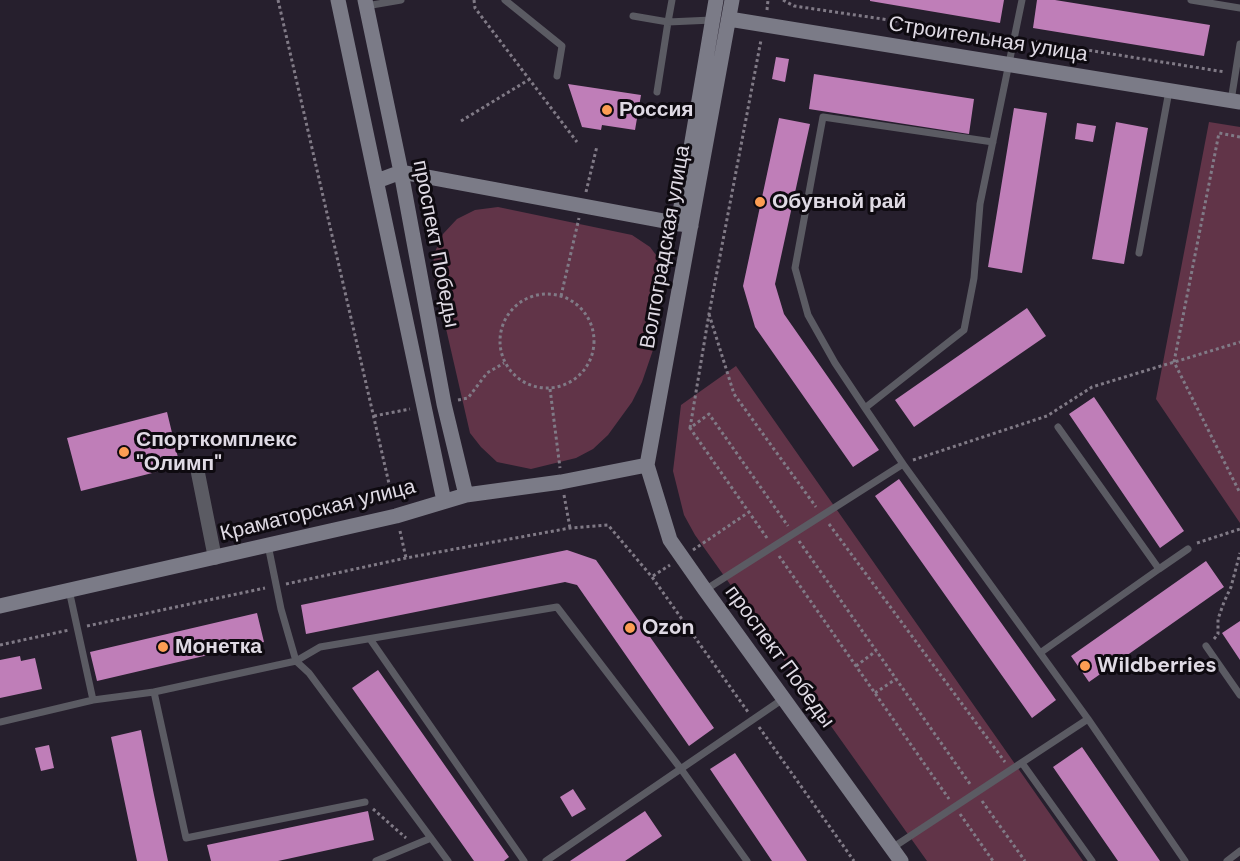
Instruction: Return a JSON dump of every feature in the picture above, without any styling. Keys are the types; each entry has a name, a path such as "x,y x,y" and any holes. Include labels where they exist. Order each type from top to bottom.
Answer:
{"main road":[{"path":"338,0 444,501"},
{"path":"377,181 401,172 684,225 716,0"},
{"name":"Волгоградская улица","path":"647,465 684,225 732,0"},
{"name":"проспект Победы","path":"366,3 401,172 444,404 466,495"},
{"name":"Строительная улица","path":"729,19 1235,101"},
{"name":"Краматорская улица","path":"0,606 396,516 466,495 561,482 647,465"},
{"name":"проспект Победы","path":"647,465 670,540 901,861"}],"street":[{"path":"198,473 215,558"}],"lane":[{"path":"366,3 401,0"},
{"path":"505,0 562,46 557,76"},
{"path":"657,92 672,0"},
{"path":"865,408 964,330 974,278 980,204 1022,0"},
{"path":"1191,0 1240,8"},
{"path":"633,16 668,22 729,19"},
{"path":"1235,101 1240,44"},
{"path":"1139,253 1169,91"},
{"path":"993,142 823,117 795,268 808,315 835,363 903,464 1088,719 1185,861"},
{"path":"1058,427 1159,569"},
{"path":"705,590 903,464"},
{"path":"268,545 281,609 296,661 309,673 448,861"},
{"path":"1040,653 1188,549"},
{"path":"69,590 93,700"},
{"path":"0,722 93,700 154,692 296,661 320,647 557,607 681,769 747,861"},
{"path":"370,639 524,861"},
{"path":"1206,646 1240,695"},
{"path":"154,692 186,838 365,802"},
{"path":"546,861 783,699"},
{"path":"892,848 1088,719"},
{"path":"1022,763 1092,861"},
{"path":"376,861 431,838"},
{"path":"1227,861 1240,851"}],"path":[{"path":"278,0 406,558"},
{"path":"474,0 476,8 577,142"},
{"path":"768,0 690,428 993,861"},
{"path":"461,121 530,80"},
{"path":"1240,137 1219,133 1174,362 1240,492"},
{"path":"543,293 561,296 578,305 589,320 594,338 592,356 583,372 568,384 550,389 532,387 515,378 504,363 499,345 501,326 510,310 525,298 543,293"},
{"path":"709,314 734,394 1011,770"},
{"path":"903,464 1047,416 1092,387 1240,342"},
{"path":"550,389 561,482 570,528"},
{"path":"690,428 709,414 1024,861"},
{"path":"0,645 406,558 570,528 608,525 652,577 749,512"},
{"path":"1188,549 1200,541 1240,529"},
{"path":"1206,646 1218,634 1218,620 1231,587 1240,553"},
{"path":"856,666 876,651"},
{"path":"875,693 896,679"},
{"path":"365,802 413,845"}],"shaded area":[{"path":"1209,122 1240,127 1240,523 1156,399"},
{"path":"498,207 632,235 650,247 665,267 654,347 642,382 632,402 608,435 593,449 576,458 531,469 497,462 470,433 433,272 434,254 443,234 457,219 475,210"},
{"path":"736,366 1083,861 927,861 695,535 684,515 673,471 681,405"}],"building":[{"path":"870,0 1004,0 1000,23"},
{"path":"1037,0 1055,0 1210,25 1204,56 1033,28"},
{"path":"776,57 789,59 785,82 772,79"},
{"path":"814,74 974,99 969,134 809,109"},
{"name":"Россия","path":"568,84 641,95 635,130 602,125 601,130 582,127"},
{"path":"1014,108 1047,113 1022,273 988,267"},
{"path":"779,118 810,124 775,284 784,314 879,450 853,467 755,327 743,286"},
{"path":"1116,122 1148,128 1124,264 1092,259"},
{"path":"1077,123 1096,126 1093,142 1075,139"},
{"path":"1027,308 1046,336 914,427 895,400"},
{"path":"1094,397 1184,531 1160,548 1069,414"},
{"name":"Спорткомплекс \"Олимп\"","path":"167,412 180,466 81,491 67,438"},
{"path":"899,479 1056,700 1032,718 875,496"},
{"path":"567,550 596,560 714,728 689,746 577,585 565,582 306,634 301,605"},
{"path":"1206,561 1224,587 1089,682 1071,656"},
{"path":"257,613 264,642 97,681 90,652"},
{"path":"1240,621 1240,660 1222,633"},
{"path":"20,656 21,661 35,658 42,689 0,698 0,660"},
{"path":"378,670 509,857 504,861 474,861 352,688"},
{"path":"141,730 168,861 137,861 111,737"},
{"path":"49,745 54,768 41,771 35,748"},
{"path":"1082,747 1160,861 1118,861 1053,767"},
{"path":"735,753 807,861 772,861 710,769"},
{"path":"573,789 586,809 572,817 560,797"},
{"path":"368,811 374,840 278,861 211,861 207,845"},
{"path":"645,811 662,836 625,861 570,861"}],"place":[{"name":"Россия","path":"607,110"},
{"name":"Обувной рай","path":"760,202"},
{"name":"Спорткомплекс \"Олимп\"","path":"124,452"},
{"name":"Ozon","path":"630,628"},
{"name":"Монетка","path":"163,647"},
{"name":"Wildberries","path":"1085,666"}]}
